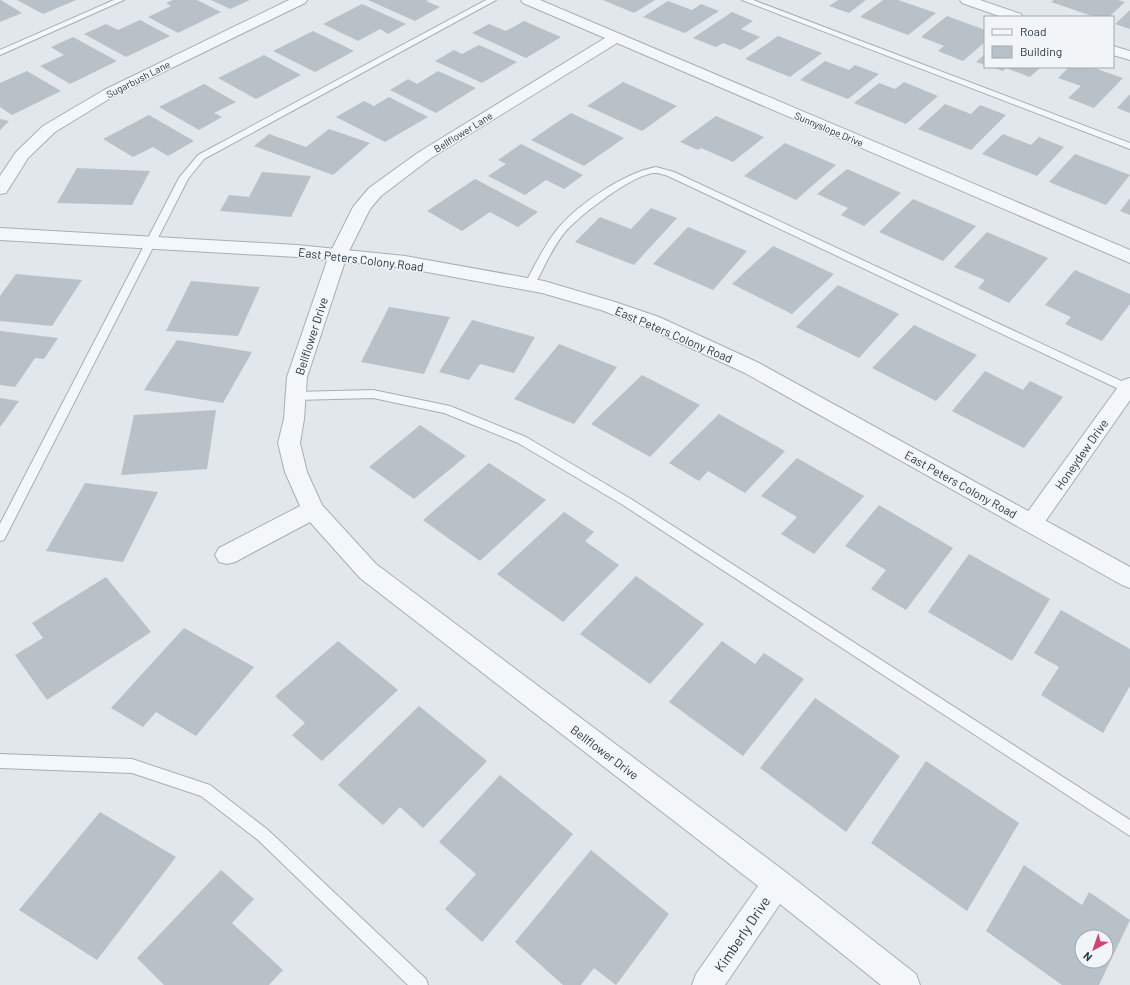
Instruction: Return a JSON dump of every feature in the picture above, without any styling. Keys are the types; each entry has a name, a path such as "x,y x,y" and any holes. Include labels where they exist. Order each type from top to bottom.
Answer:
{"street":[{"name":"Sugarbush Lane","path":"0,189 22,155 49,129 109,93 300,0"},
{"name":"Sunnyslope Drive","path":"528,0 1130,257"},
{"path":"967,0 1013,16"},
{"name":"Bellflower Lane","path":"338,255 362,207 375,192 425,155 616,38"},
{"path":"1114,50 1130,56"},
{"name":"East Peters Colony Road","path":"0,234 151,244 297,251 405,262 544,287 608,306 652,322 752,368 1130,578"},
{"name":"Bellflower Drive","path":"338,255 297,377 294,419 290,443 296,472 313,510 368,571 777,883 905,985"},
{"name":"Honeydew Drive","path":"1032,523 1129,387"},
{"path":"227,555 313,510"},
{"name":"Kimberly Drive","path":"707,985 777,883"}],"lane":[{"path":"0,53 120,0"},
{"path":"0,536 184,178 201,157 492,0"},
{"path":"746,0 1130,146"},
{"path":"529,285 555,238 568,222 617,186 638,174 655,170 678,177 1129,387"},
{"path":"296,396 373,394 446,409 522,440 628,502 1130,829"},
{"path":"0,761 132,766 205,790 263,835 420,985"}],"building":[{"path":"1,0 22,13 0,22"},
{"path":"17,0 76,0 43,14"},
{"path":"173,0 197,0 221,12 178,33 148,17 171,6 166,3"},
{"path":"211,0 250,0 230,9"},
{"path":"368,0 429,0 426,1 440,7 415,21"},
{"path":"603,0 655,0 634,13"},
{"path":"838,0 866,0 849,13 829,6"},
{"path":"883,0 898,0 936,13 908,35 860,17"},
{"path":"1054,0 1118,0 1125,2 1110,16 1092,16 1051,2"},
{"path":"668,1 692,10 701,4 719,11 685,33 643,17"},
{"path":"362,4 406,24 388,34 380,29 358,41 323,24"},
{"path":"1130,10 1130,29 1115,24"},
{"path":"732,12 753,21 741,29 760,37 741,50 723,43 716,47 693,38"},
{"path":"947,16 984,30 984,43 963,61 938,51 944,46 921,37"},
{"path":"140,20 170,36 126,57 84,34 106,24 118,30"},
{"path":"524,21 561,37 526,58 472,33 489,24 506,31"},
{"path":"313,31 354,51 315,72 273,51"},
{"path":"778,36 822,53 790,77 745,59"},
{"path":"73,37 117,61 70,84 40,66 64,55 51,47"},
{"path":"479,45 517,62 482,83 435,61 454,50 462,54"},
{"path":"264,55 301,75 256,99 218,78"},
{"path":"984,55 984,65 976,62"},
{"path":"825,61 849,70 855,65 879,74 848,99 800,80"},
{"path":"995,68 1006,68 1003,71"},
{"path":"1006,68 1040,68 1030,77"},
{"path":"1068,68 1094,68 1123,78 1094,108 1068,98 1081,86 1058,78"},
{"path":"27,71 61,91 12,115 0,107 0,83"},
{"path":"438,71 476,88 436,113 390,90 408,79 417,84"},
{"path":"623,82 677,106 642,131 587,106"},
{"path":"904,82 938,96 906,124 854,103 879,83 895,89"},
{"path":"204,84 236,102 214,113 222,117 199,130 159,107"},
{"path":"1130,94 1130,113 1117,108"},
{"path":"389,97 428,117 385,142 336,117 364,101 374,106"},
{"path":"945,104 971,114 980,105 1006,115 971,150 918,129"},
{"path":"571,113 624,138 584,166 531,140"},
{"path":"149,115 194,141 168,156 153,147 133,157 103,139"},
{"path":"716,116 764,137 733,162 701,148 698,150 680,142"},
{"path":"0,119 9,121 0,130"},
{"path":"329,129 370,143 333,175 254,146 269,134 306,147"},
{"path":"1003,134 1031,145 1039,137 1064,147 1037,176 982,154"},
{"path":"785,143 836,165 796,200 744,176"},
{"path":"521,144 583,175 564,189 546,180 525,195 488,176 506,164 498,160"},
{"path":"1075,154 1130,175 1106,205 1049,182"},
{"path":"77,168 150,171 132,205 57,203"},
{"path":"847,169 901,193 864,226 841,215 848,208 817,194"},
{"path":"262,172 311,176 291,217 220,211 229,195 249,197"},
{"path":"475,179 538,212 518,227 490,212 462,231 427,211"},
{"path":"1130,198 1130,215 1120,211"},
{"path":"913,199 976,226 943,261 879,232"},
{"path":"651,208 677,218 634,265 575,242 600,217 631,229"},
{"path":"688,227 747,251 713,290 653,264"},
{"path":"987,232 1048,258 1009,303 978,288 985,280 954,267"},
{"path":"773,246 834,274 792,314 732,284"},
{"path":"1075,270 1130,294 1130,304 1102,341 1065,324 1071,317 1045,305"},
{"path":"16,274 82,280 52,326 0,321 0,296"},
{"path":"191,281 260,287 238,336 166,331"},
{"path":"838,285 899,314 859,358 796,327"},
{"path":"389,307 450,317 424,374 361,362"},
{"path":"472,320 535,337 514,373 480,364 469,380 439,372"},
{"path":"914,325 977,355 936,401 872,368"},
{"path":"0,331 58,338 44,359 35,358 15,387 0,385"},
{"path":"177,340 252,352 223,403 144,390"},
{"path":"559,344 617,367 574,424 514,399"},
{"path":"985,371 1023,390 1030,381 1063,397 1024,448 952,411"},
{"path":"642,375 700,405 650,457 591,424"},
{"path":"0,398 19,401 0,427"},
{"path":"216,410 207,469 121,475 134,415"},
{"path":"719,414 785,451 745,493 708,471 699,481 669,463"},
{"path":"420,425 466,456 414,499 369,467"},
{"path":"797,458 864,496 814,554 781,534 797,517 761,496"},
{"path":"489,463 546,500 480,561 423,520"},
{"path":"85,483 158,492 123,562 46,551"},
{"path":"879,505 953,548 906,610 871,589 886,570 845,546"},
{"path":"564,512 594,532 585,541 619,565 563,622 497,574"},
{"path":"969,554 1050,599 1012,661 928,612"},
{"path":"636,576 704,624 650,684 580,634"},
{"path":"106,577 151,632 47,700 15,655 43,638 32,623"},
{"path":"1061,610 1130,649 1130,686 1103,733 1041,695 1059,667 1034,653"},
{"path":"184,628 254,667 196,736 156,712 143,727 111,708"},
{"path":"338,641 398,690 322,761 292,735 305,723 275,696"},
{"path":"722,641 755,664 764,653 804,679 743,756 669,702"},
{"path":"815,698 900,756 846,832 760,768"},
{"path":"419,706 487,761 423,828 400,807 383,825 338,785"},
{"path":"926,761 1019,823 967,911 871,843"},
{"path":"500,775 573,834 482,942 445,909 476,874 439,842"},
{"path":"100,812 176,857 97,960 19,910"},
{"path":"591,850 669,914 616,985 594,968 581,985 563,985 515,942"},
{"path":"1024,865 1082,905 1089,892 1130,920 1114,954 1114,929 1074,929 1074,969 1107,969 1099,985 1062,985 986,931"},
{"path":"221,870 254,899 232,923 283,970 269,985 164,985 137,958"}]}
